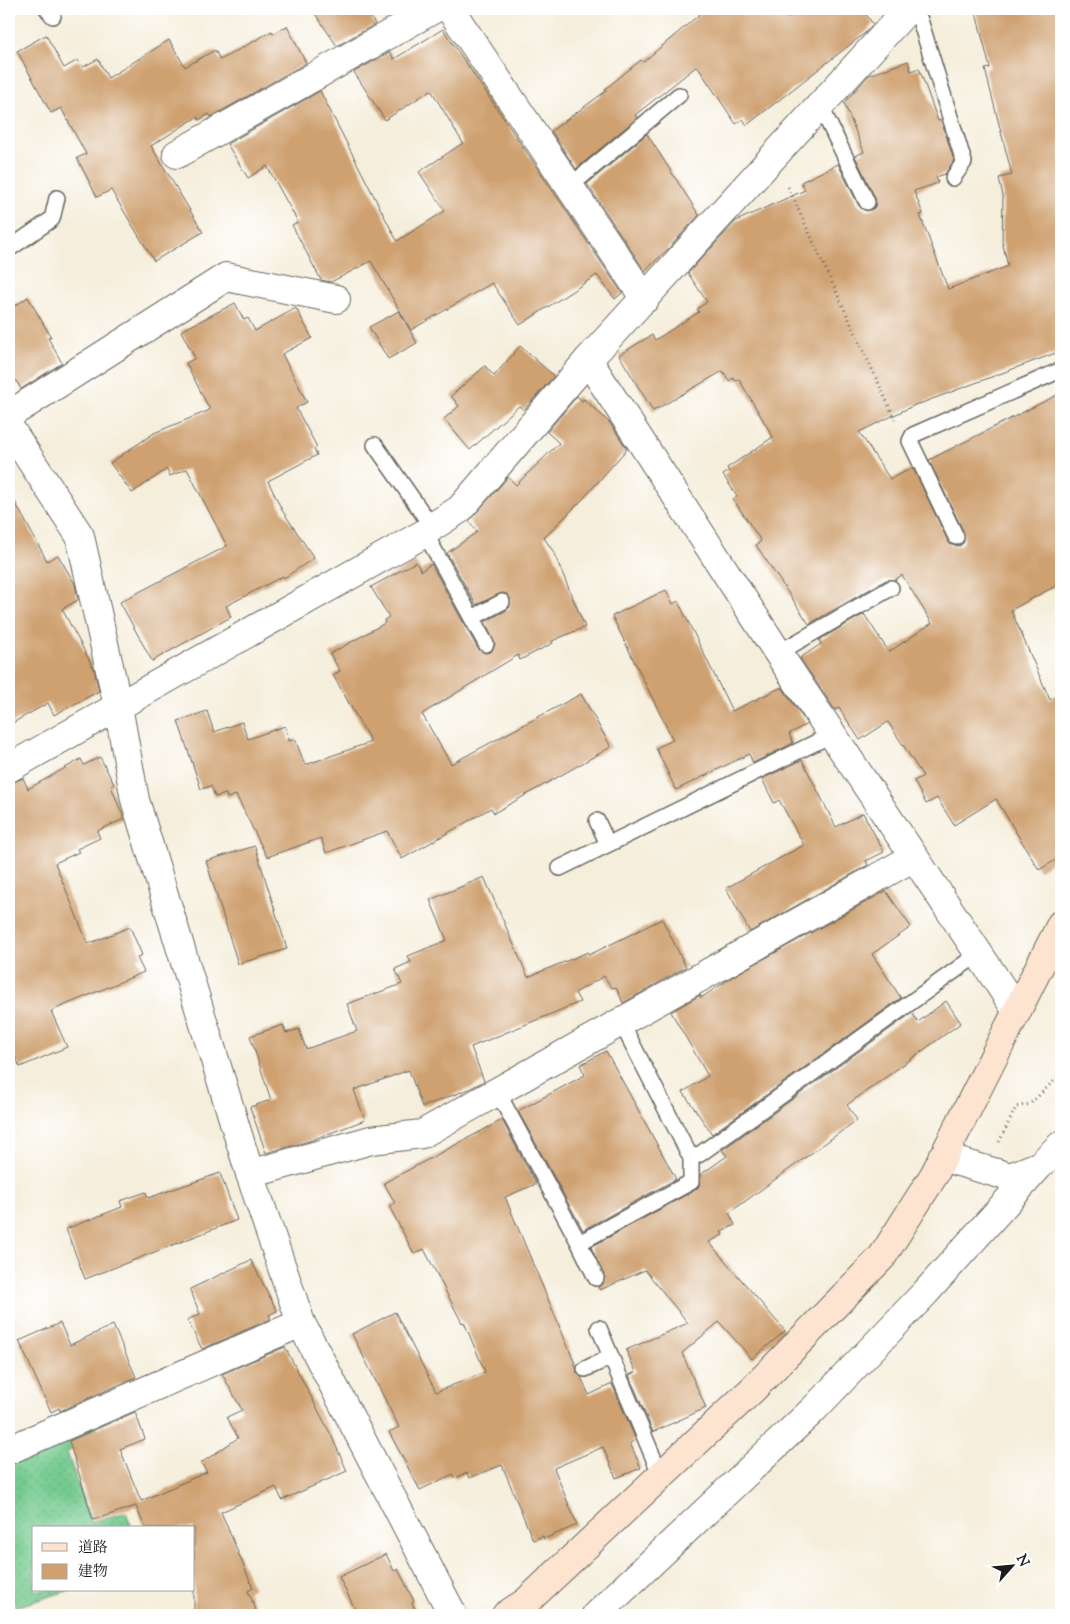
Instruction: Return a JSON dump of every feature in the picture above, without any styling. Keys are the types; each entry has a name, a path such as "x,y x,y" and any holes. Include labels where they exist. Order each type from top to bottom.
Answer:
{"street":[{"path":"177,154 434,9"},
{"path":"450,9 645,299"},
{"path":"9,768 429,530 460,509 588,360 908,9"},
{"path":"9,415 226,276 336,300"},
{"path":"588,360 778,653 1017,1011"},
{"path":"9,427 80,536 118,706 135,800 250,1174 301,1323 453,1615"},
{"path":"250,1174 371,1140 422,1134 914,857"},
{"path":"506,1615 526,1602 753,1390 882,1257 934,1176 1061,924"},
{"path":"596,1615 814,1410 926,1292 1039,1166 1061,1145"},
{"path":"942,1157 1010,1177 1039,1166"},
{"path":"9,1450 301,1323"}],"lane":[{"path":"914,9 920,20 964,162 952,178"},
{"path":"569,187 679,95"},
{"path":"820,105 867,202"},
{"path":"9,249 52,219 57,198"},
{"path":"956,537 910,441 913,435 1061,370"},
{"path":"375,445 429,530 486,644"},
{"path":"778,653 891,588"},
{"path":"472,618 502,602"},
{"path":"560,868 833,734"},
{"path":"596,821 608,844"},
{"path":"691,1158 700,1154 978,954"},
{"path":"579,1243 691,1182 691,1158 621,1022"},
{"path":"497,1091 596,1278"},
{"path":"599,1328 661,1476"},
{"path":"585,1369 611,1357"}],"path":[{"path":"774,157 900,431 913,435"},
{"path":"985,1169 1016,1107 1030,1104 1061,1074"}],"green space":[{"path":"95,1423 101,1438 67,1452 91,1522 126,1512 131,1526 32,1526 32,1592 64,1592 16,1607 9,1590 9,1460"}],"building":[{"path":"312,9 366,9 375,24 337,46"},
{"path":"706,9 781,9 787,18 806,9 862,9 873,24 865,33 747,125 743,119 736,124 697,66 635,115 637,118 576,169 551,131 606,91 605,89 641,60 643,62"},
{"path":"975,9 1061,9 1061,351 919,403 859,432 890,479 913,468 948,541 951,545 960,546 964,542 964,533 929,460 1061,393 1061,583 1011,610 1050,700 1061,694 1061,857 1039,870 996,799 954,825 937,798 926,804 914,781 923,776 888,722 860,740 839,708 835,710 800,658 821,644 819,640 864,614 889,652 932,623 902,575 895,580 886,580 809,624 756,545 761,541 733,499 737,496 723,475 729,471 727,468 773,437 739,379 735,381 733,378 729,381 723,371 653,411 619,355 652,335 655,340 699,312 697,309 707,302 688,273 736,221 805,190 801,182 838,164 859,206 867,211 874,208 875,198 855,156 864,152 844,103 869,75 908,61 911,71 919,68 938,121 941,120 954,160 945,174 936,177 938,183 914,191 923,214 920,215 948,289 1008,266 1002,241 1003,196 999,178 1012,175 985,69 990,68"},
{"path":"287,26 306,63 211,117 209,114 199,120 197,117 151,146 203,232 154,261 111,190 97,197 77,158 86,154 61,108 51,113 17,51 46,35 64,68 78,60 83,67 98,59 108,78 169,40 185,67 215,50 220,60 272,31 273,34"},
{"path":"443,29 622,293 615,299 597,275 520,325 492,283 411,330 371,261 331,282 321,280 292,225 298,222 267,166 248,178 227,144 320,91 397,241 445,211 419,172 463,143 431,90 385,120 354,72 390,52 394,59"},
{"path":"647,134 699,215 645,271 587,184"},
{"path":"28,297 51,337 48,338 62,363 21,389 9,368 9,310"},
{"path":"235,303 244,320 248,318 255,331 296,308 312,338 282,354 307,402 296,408 317,447 314,449 317,455 268,481 282,510 314,558 284,578 283,576 226,606 231,617 152,661 120,602 227,546 187,469 170,476 167,469 132,493 110,463 154,433 210,410 186,363 195,358 181,331"},
{"path":"399,311 417,343 388,359 369,327"},
{"path":"520,346 554,376 524,410 519,406 470,450 444,419 459,406 451,396 485,366 494,376"},
{"path":"577,396 582,401 584,399 610,423 627,449 583,499 544,538 553,551 585,627 552,641 553,643 520,660 518,655 422,714 451,764 581,694 611,747 494,813 491,808 402,859 387,831 326,853 321,838 267,857 236,795 227,798 226,794 215,797 211,786 201,789 178,721 207,711 214,732 242,722 248,739 285,726 289,741 295,739 305,765 371,742 333,675 340,671 330,654 385,623 384,620 389,617 371,587 416,562 421,571 431,564 478,649 485,653 491,652 495,644 485,622 507,610 510,607 510,598 507,594 502,593 476,605 447,553 477,532 469,521 508,477 516,485 559,443 547,432"},
{"path":"9,491 47,561 58,555 75,584 78,600 62,609 94,669 99,691 54,715 48,703 9,725"},
{"path":"666,590 673,604 678,601 732,711 782,687 807,724 789,734 793,743 753,763 749,754 676,790 656,748 673,740 612,616"},
{"path":"100,757 114,784 111,786 124,819 97,831 100,838 77,849 79,852 55,863 88,944 130,927 142,955 137,958 144,972 51,1011 67,1047 20,1067 9,1041 9,784 23,778 28,789 81,759 84,765"},
{"path":"802,760 836,827 863,813 884,852 866,861 868,865 750,932 726,888 804,845 779,800 774,803 762,779"},
{"path":"255,846 287,949 238,964 206,861"},
{"path":"484,877 528,977 588,952 589,955 662,919 686,967 623,1003 616,987 612,988 604,976 575,993 580,1002 471,1047 484,1081 469,1089 422,1107 409,1070 354,1090 365,1120 309,1141 266,1153 250,1107 271,1100 250,1036 283,1025 286,1033 299,1029 306,1049 357,1031 347,1004 402,984 395,969 411,962 408,956 447,940 430,900"},
{"path":"886,891 911,927 872,954 901,998 712,1134 683,1092 708,1076 671,1012 700,995 701,998 735,975"},
{"path":"946,1001 961,1023 847,1105 857,1120 729,1213 735,1225 721,1232 723,1235 709,1242 785,1331 752,1359 719,1322 682,1353 706,1408 653,1432 629,1375 636,1372 626,1350 688,1323 645,1270 600,1290 598,1287 603,1284 605,1278 591,1247 695,1190 699,1186 700,1175 727,1156 722,1150 912,1013 918,1022"},
{"path":"606,1051 676,1179 583,1230 518,1111 585,1075 580,1065"},
{"path":"502,1120 536,1184 505,1197 576,1366 577,1373 581,1377 589,1395 612,1384 636,1440 630,1443 641,1468 616,1478 603,1447 554,1468 577,1525 544,1539 543,1536 533,1540 502,1465 469,1478 467,1473 455,1478 453,1474 420,1490 389,1432 399,1427 352,1334 395,1312 436,1392 485,1372 464,1322 462,1323 424,1249 414,1254 389,1206 395,1203 384,1183"},
{"path":"220,1173 237,1220 85,1279 66,1229 122,1207 120,1201 146,1192 148,1198"},
{"path":"251,1260 277,1311 269,1315 271,1319 202,1349 187,1320 200,1314 190,1289"},
{"path":"60,1323 70,1345 113,1325 136,1377 60,1411 59,1408 51,1412 19,1341"},
{"path":"285,1347 331,1435 347,1471 282,1500 276,1487 221,1512 253,1588 248,1591 258,1615 194,1615 195,1526 144,1526 136,1506 93,1520 69,1441 135,1412 145,1439 120,1449 141,1501 207,1472 201,1463 238,1438 227,1417 242,1410 222,1374"},
{"path":"386,1554 394,1571 398,1569 414,1601 412,1603 418,1615 358,1615 339,1577"}]}
